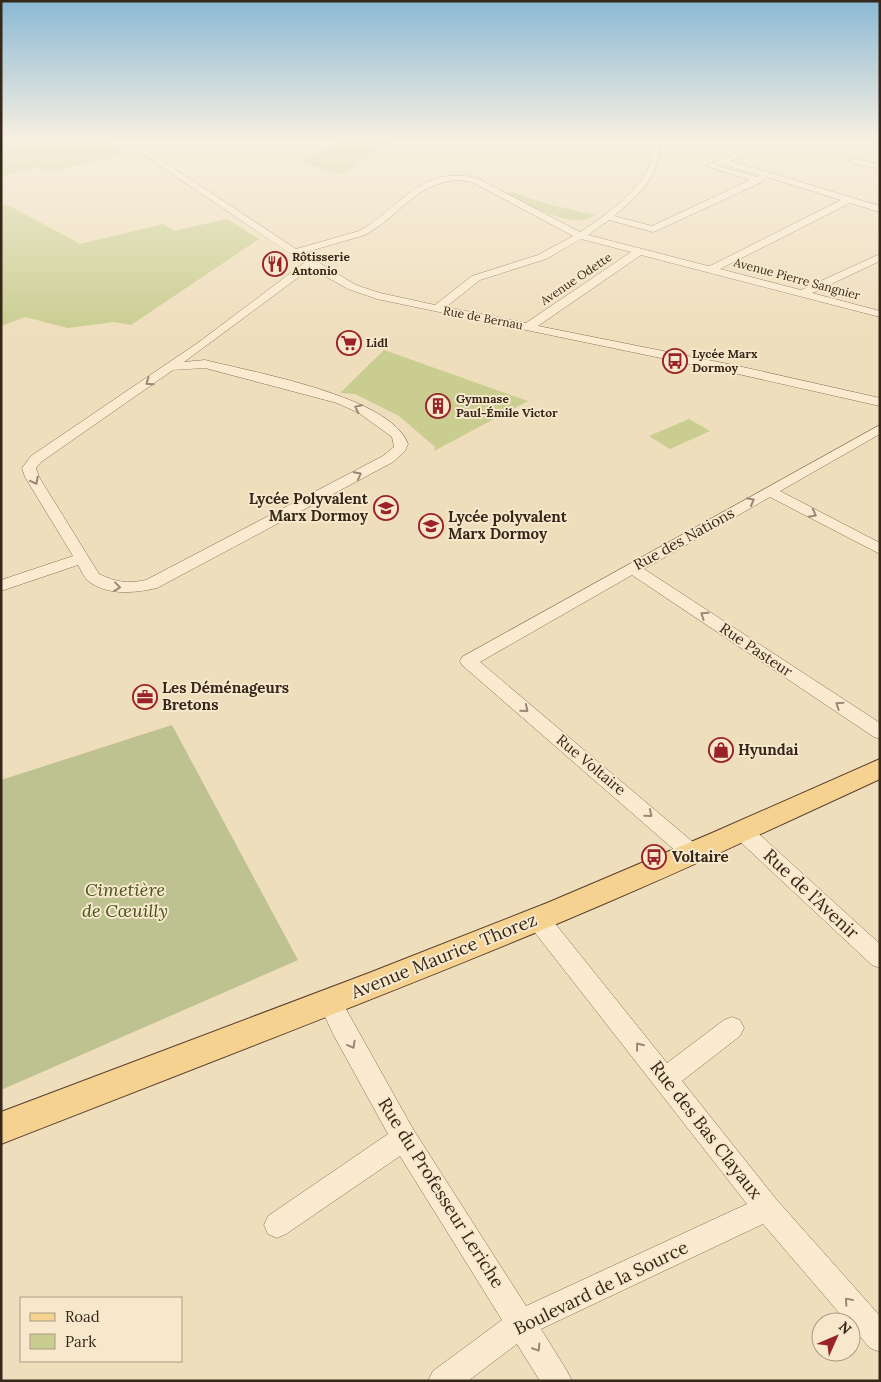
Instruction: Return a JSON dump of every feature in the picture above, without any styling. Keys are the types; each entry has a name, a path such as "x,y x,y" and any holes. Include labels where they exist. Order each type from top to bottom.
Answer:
{"main road":[{"name":"Avenue Maurice Thorez","path":"1,1128 537,918 693,854 880,768"}],"street":[{"name":"Rue de Bernau","path":"223,204 311,263 352,287 377,296 729,368 880,402"},
{"path":"295,252 362,233 399,204"},
{"path":"522,204 548,218 579,223 604,219 653,229 706,204"},
{"path":"438,309 455,292 478,278 542,257 580,236 621,204"},
{"path":"708,269 714,268 839,204"},
{"name":"Avenue Pierre Sangnier","path":"548,218 580,236 880,314"},
{"name":"Avenue Odette","path":"528,327 638,252"},
{"path":"802,294 880,257"},
{"path":"170,367 205,364 315,392 349,404 384,423 398,436 401,444 400,448 388,459 368,470 151,584 120,588 107,585 93,577 32,478 29,468 36,459 203,344 311,263"},
{"path":"282,284 328,273"},
{"path":"203,344 202,356 205,364"},
{"name":"Rue des Nations","path":"468,661 880,429"},
{"path":"770,491 880,549"},
{"path":"1,586 82,558"},
{"name":"Rue Pasteur","path":"632,568 880,732"},
{"name":"Rue Voltaire","path":"468,661 693,854"},
{"name":"Rue de l’Avenir","path":"742,831 880,958"},
{"name":"Rue des Bas Clayaux","path":"537,918 767,1208 880,1338"},
{"name":"Rue du Professeur Leriche","path":"329,1001 404,1138 557,1381"},
{"path":"665,1079 732,1028"},
{"path":"277,1225 404,1138"},
{"name":"Boulevard de la Source","path":"443,1381 522,1323 767,1208"}],"green space":[{"path":"1,204 10,206 80,244 163,224 174,231 227,219 259,239 131,325 114,322 68,328 25,317 1,326"},
{"path":"528,204 549,204 595,215 586,219 575,220"},
{"path":"384,350 528,401 434,451 435,447 399,416 355,394 340,393"},
{"path":"689,419 710,431 670,449 649,436"},
{"name":"Cimetière de Cœuilly","path":"172,725 298,960 1,1090 1,780"}],"place":[{"name":"Rôtisserie Antonio","path":"275,264"},
{"name":"Lidl","path":"349,343"},
{"name":"Lycée Marx Dormoy","path":"675,361"},
{"name":"Gymnase Paul-Émile Victor","path":"438,406"},
{"name":"Lycée Polyvalent Marx Dormoy","path":"386,508"},
{"name":"Lycée polyvalent Marx Dormoy","path":"431,526"},
{"name":"Les Déménageurs Bretons","path":"145,697"},
{"name":"Hyundai","path":"721,750"},
{"name":"Voltaire","path":"654,857"}]}
